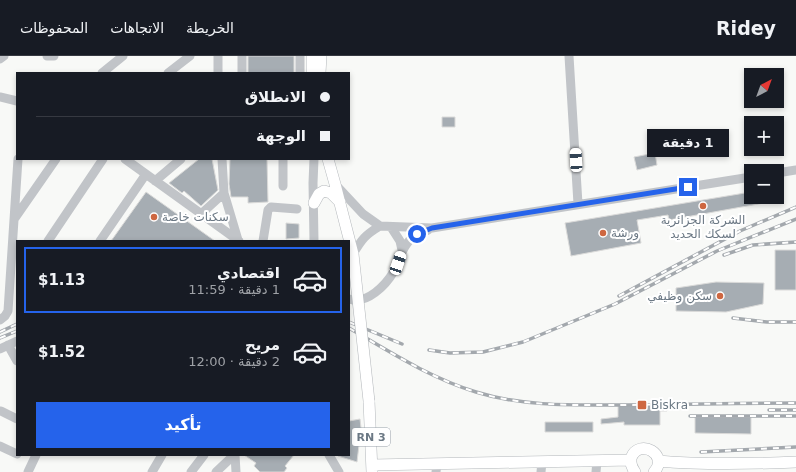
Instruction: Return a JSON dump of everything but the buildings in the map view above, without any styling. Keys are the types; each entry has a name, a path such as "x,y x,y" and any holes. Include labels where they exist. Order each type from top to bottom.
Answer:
{"main road":[{"path":"312,56 312,72"},
{"path":"320,56 320,72"},
{"name":"RN 3","path":"328,160 350,240"},
{"path":"314,204 319,194 324,191 331,193 340,202"},
{"name":"RN 3","path":"350,242 353,254 369,401 372,469"},
{"path":"635,472 631,465 632,456 638,450 647,448 655,452 658,461 658,465 654,472"},
{"path":"372,469 596,466 631,460"},
{"path":"658,461 741,464 796,462"}],"street":[{"path":"0,59 4,56"},
{"path":"47,56 54,56"},
{"path":"103,72 123,56"},
{"path":"169,72 190,56"},
{"path":"218,56 218,72"},
{"path":"242,56 242,72"},
{"path":"300,56 300,72"},
{"path":"569,56 578,204"},
{"path":"0,97 16,101"},
{"path":"0,320 8,311 18,160"},
{"path":"15,218 55,160"},
{"path":"49,240 102,160"},
{"path":"129,160 155,181 237,240"},
{"path":"155,181 180,160"},
{"path":"222,160 224,193 238,240"},
{"path":"283,160 283,186"},
{"path":"314,160 314,240"},
{"path":"784,172 796,170"},
{"path":"101,240 146,174"},
{"path":"335,184 363,214 380,226 432,228 744,178"},
{"path":"201,214 224,193"},
{"path":"263,240 268,210 271,207 297,208"},
{"path":"353,254 361,240 369,232 380,226"},
{"path":"391,227 400,240 402,250"},
{"path":"350,299 364,299 384,285 393,273 402,250 413,237 432,228"},
{"path":"9,294 16,285"},
{"path":"16,341 4,347 16,360"},
{"path":"1,411 16,418"},
{"path":"0,446 16,454"},
{"path":"23,456 34,458 28,472"},
{"path":"152,472 161,456"},
{"path":"191,472 203,456"},
{"path":"216,472 234,456"},
{"path":"235,456 239,470"},
{"path":"330,456 339,472"}],"railway":[{"path":"619,296 740,231 796,207"},
{"path":"429,350 450,353 483,352 523,342 615,304 717,251 796,219"},
{"path":"724,255 753,245 796,242"},
{"path":"733,318 767,322 796,322"},
{"path":"350,322 402,344"},
{"path":"0,332 16,324"},
{"path":"350,329 426,372 459,386 494,397 531,403 588,405 796,403"},
{"path":"0,338 16,331"},
{"path":"769,410 796,410"},
{"path":"690,416 796,416"},
{"path":"701,452 796,447"}],"place":[{"name":"الشركة الجزائرية لسكك الحديد","path":"703,206"},
{"name":"سكنات خاصة","path":"154,217"},
{"name":"ورشة","path":"603,233"},
{"name":"سكن وظيفي","path":"720,296"},
{"name":"Biskra","path":"642,405"}],"route":[{"path":"417,234 432,228 688,187"}]}
